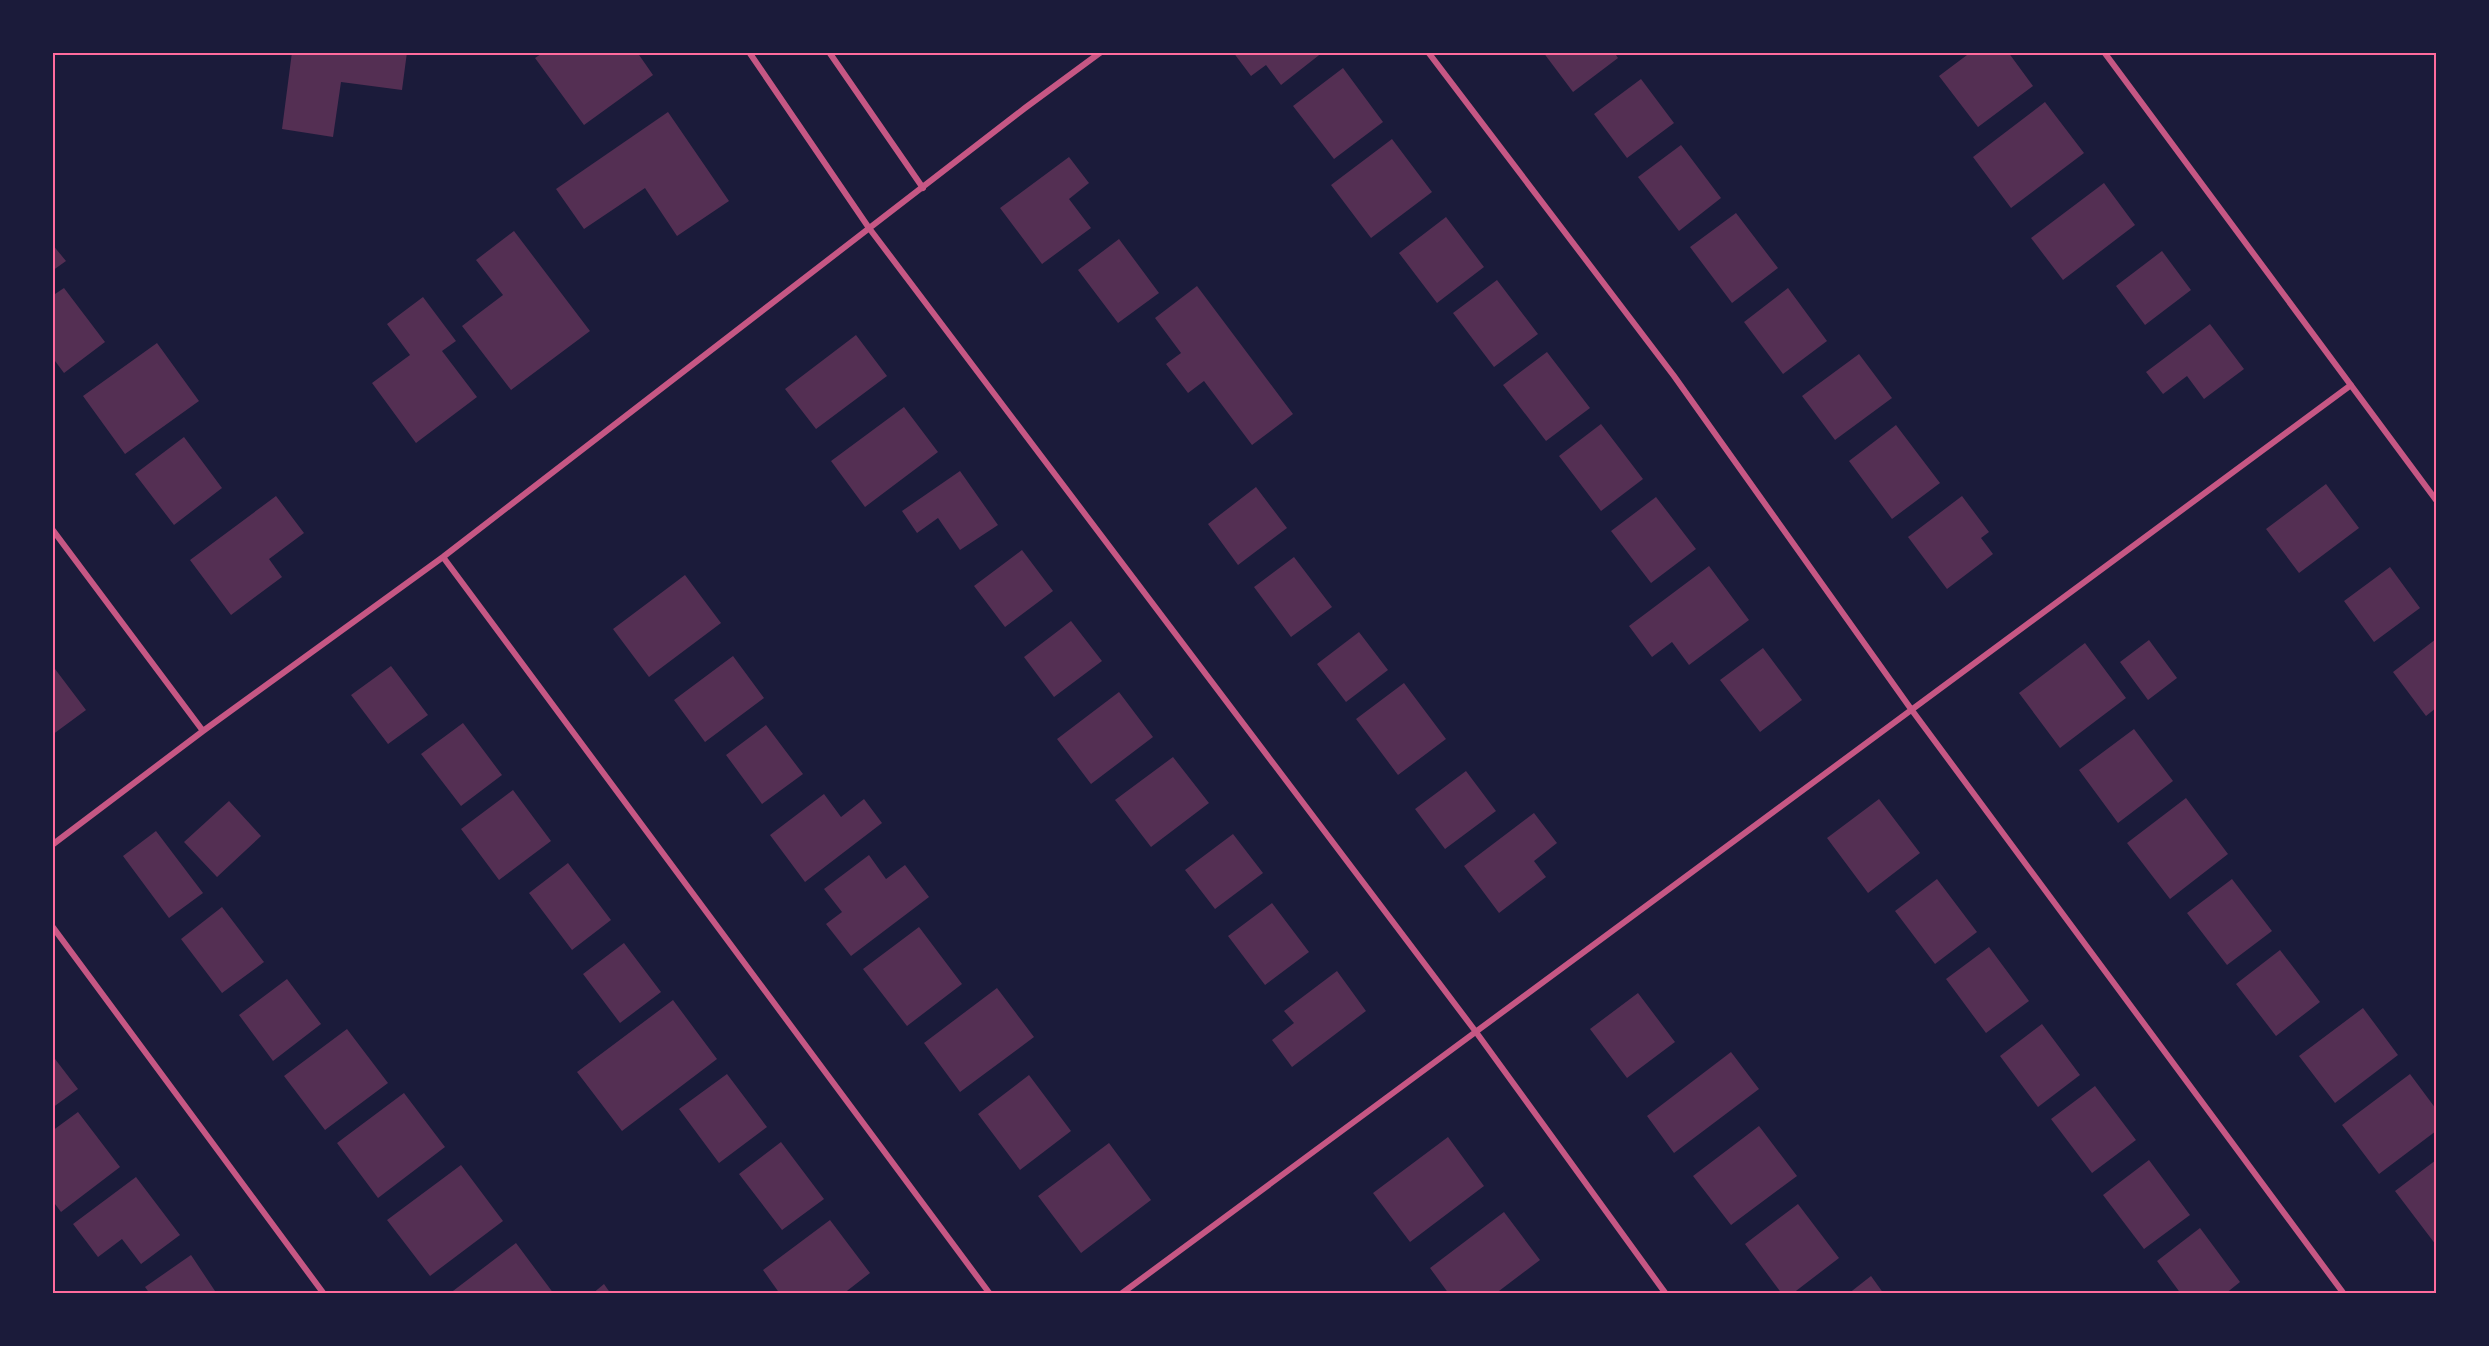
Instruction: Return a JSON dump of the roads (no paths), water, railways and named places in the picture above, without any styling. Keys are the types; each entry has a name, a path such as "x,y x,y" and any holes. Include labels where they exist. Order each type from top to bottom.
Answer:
{"street":[{"path":"748,52 869,228 1476,1032 1666,1293"},
{"path":"829,52 922,188"},
{"path":"52,844 443,557 1101,52"},
{"path":"1428,52 1674,376 1911,709 2344,1293"},
{"path":"2104,52 2436,500"},
{"path":"1120,1293 2351,385"},
{"path":"52,529 203,731"},
{"path":"443,557 990,1293"},
{"path":"52,926 324,1293"}]}
